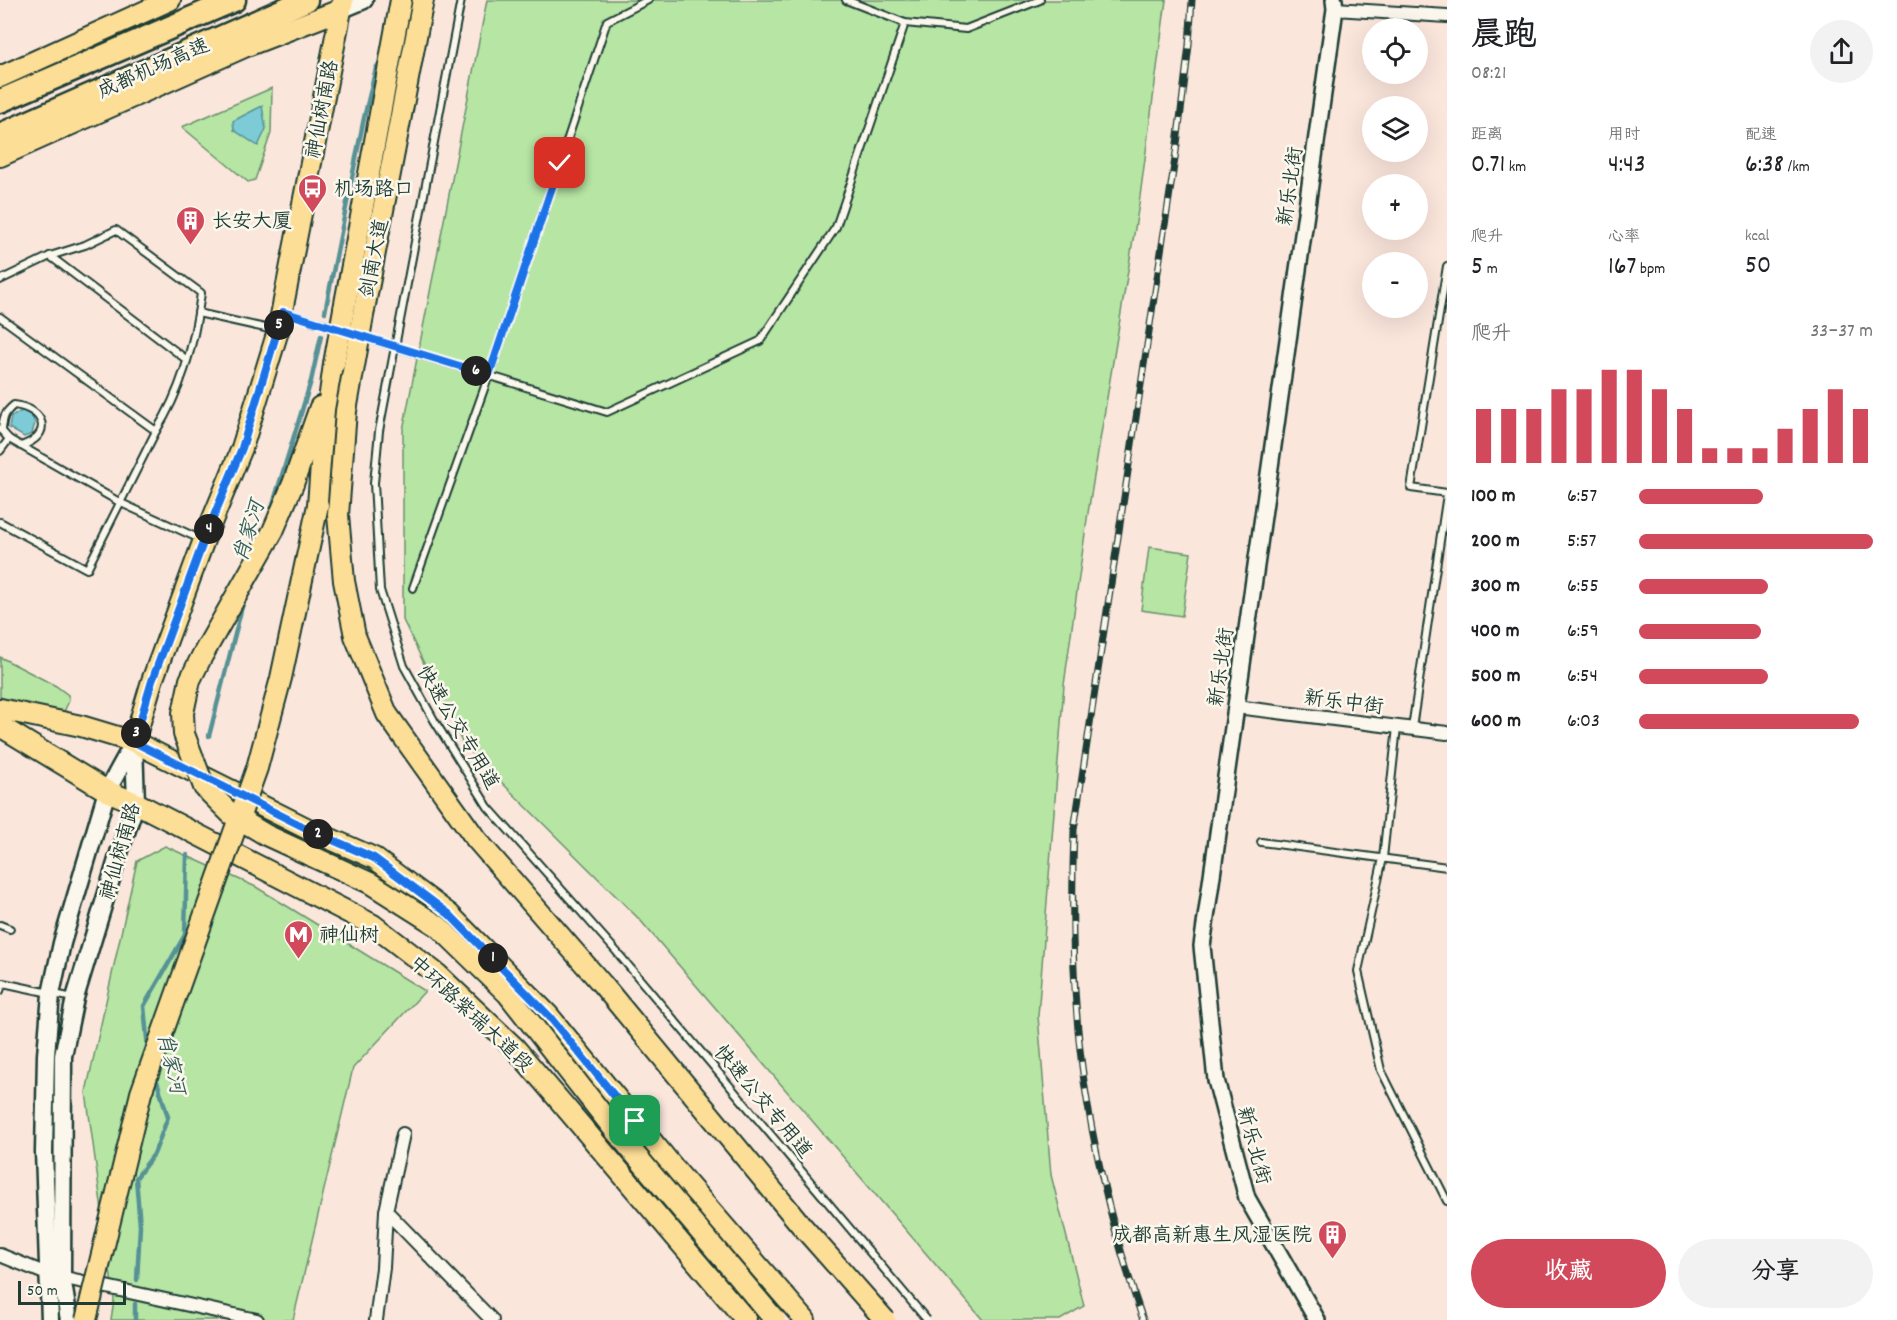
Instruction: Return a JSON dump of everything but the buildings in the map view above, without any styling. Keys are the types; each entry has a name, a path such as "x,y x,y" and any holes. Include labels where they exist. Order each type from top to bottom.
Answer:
{"highway":[{"name":"成都机场高速","path":"0,101 234,0"},
{"name":"成都机场高速","path":"0,135 306,0"}],"main road":[{"path":"0,76 170,0"},
{"path":"0,156 341,4 364,0"},
{"name":"剑南大道","path":"334,364 401,0"},
{"name":"剑南大道","path":"346,411 423,0"},
{"name":"神仙树南路","path":"69,1320 55,1275 63,1056 75,998 136,803 134,742 152,681 204,540 242,448 278,331 341,4"},
{"path":"318,505 322,452 334,364"},
{"path":"334,364 293,484 273,531 190,680 183,712 184,734 204,787 231,814 266,835 370,883 438,926 508,994 617,1133 775,1320"},
{"path":"86,1320 141,1093 257,768 281,678 318,505 346,411"},
{"path":"346,411 338,515 344,581 355,636 387,714 476,839 602,984 801,1225 885,1320"},
{"path":"0,709 81,726 134,742 310,830 374,858 449,914 549,1016 678,1173 805,1320"},
{"name":"中环路紫瑞大道段","path":"0,726 107,791 136,803 373,925 437,974 515,1048 746,1320"},
{"path":"50,1320 55,1275 44,1152 46,1055 51,994 62,943 107,791 134,742"}],"street":[{"path":"1335,5 1447,15"},
{"name":"新乐北街","path":"1317,1320 1247,1198 1216,1080 1202,946 1335,5"},
{"name":"新乐中街","path":"1236,707 1447,733"},
{"path":"376,1320 383,1268 386,1211 403,1134"},
{"path":"386,1211 492,1320"},
{"path":"0,1255 55,1275 257,1320"}],"lane":[{"name":"快速公交专用道","path":"460,0 379,431 374,483 380,590 404,666 434,720 488,807 616,951 927,1320"},
{"path":"413,588 489,375 607,21 648,0"},
{"path":"846,0 905,23 966,28 1040,0"},
{"path":"283,312 607,412 759,340 836,227 905,23"},
{"path":"0,280 50,256 85,245 116,230 201,293 187,360 168,411 156,430 87,568 0,522"},
{"path":"50,256 187,360"},
{"path":"1412,729 1447,493 1411,488 1447,267"},
{"path":"198,313 278,331"},
{"path":"0,317 156,430"},
{"path":"21,446 32,442 41,432 42,423 39,416 28,407 14,405 3,417 1,430 9,439 21,446 121,503 204,540"},
{"path":"0,451 9,439"},
{"path":"1397,727 1383,858 1359,971 1381,1070 1447,1201"},
{"path":"1261,842 1447,867"},
{"path":"0,925 10,929"},
{"path":"0,992 3,983 75,998"}],"green space":[{"path":"487,0 1166,0 1139,204 1087,519 1064,685 1038,1016 1051,1175 1084,1306 1060,1320 983,1320 640,920 463,744 403,620 403,430"},
{"path":"272,88 271,133 255,180 248,182 182,127"},
{"path":"1149,547 1191,553 1182,616 1141,610"},
{"path":"0,657 56,686 68,695 69,701 60,720 0,697"},
{"path":"165,846 256,887 425,991 353,1068 293,1320 111,1320 114,1300 86,1092 137,861"}],"water":[{"path":"262,106 266,129 258,146 234,130 233,121"},
{"path":"23,410 30,413 35,423 32,434 24,437 9,428 11,417"}],"waterway":[{"name":"肖家河","path":"325,312 364,118 376,68 381,61"},
{"name":"肖家河","path":"270,514 311,381 321,336"},
{"name":"肖家河","path":"209,736 244,599"},
{"name":"肖家河","path":"148,1049 144,1006 185,935 187,855"},
{"name":"肖家河","path":"137,1280 140,1226 136,1178 154,1154 168,1117 155,1075"},
{"name":"肖家河","path":"135,1304 135,1320"}],"railway":[{"path":"1143,1320 1108,1202 1094,1142 1084,1081 1073,955 1074,830 1176,152 1192,0"}],"place":[{"name":"机场路口","path":"313,214"},
{"name":"长安大厦","path":"191,246"},
{"name":"神仙树","path":"298,960"},
{"name":"成都高新惠生风湿医院","path":"1333,1260"}],"route":[{"path":"560,163 489,375 283,312 242,448 204,540 152,681 134,742 310,830 374,858 449,914 549,1016 635,1121"}]}
